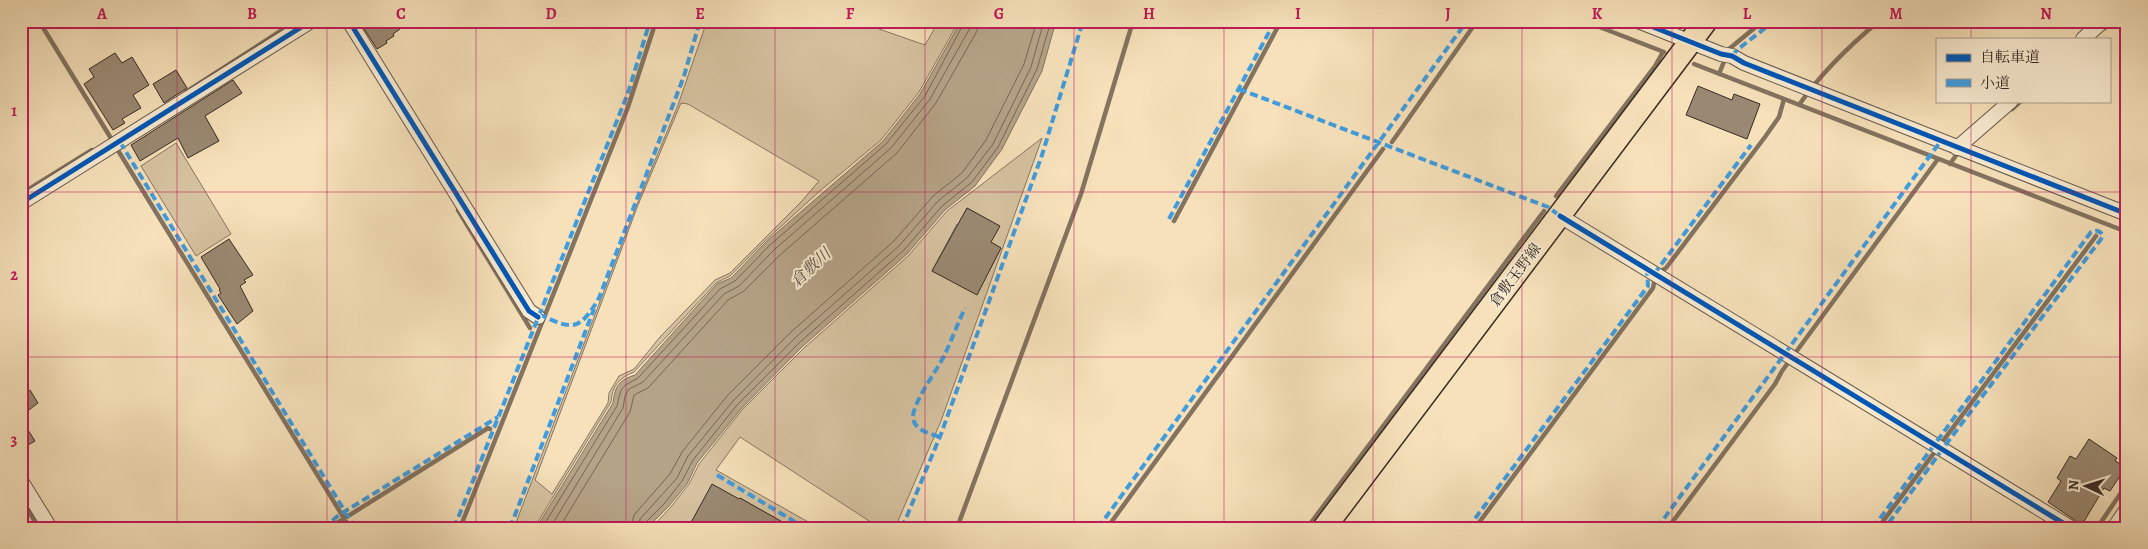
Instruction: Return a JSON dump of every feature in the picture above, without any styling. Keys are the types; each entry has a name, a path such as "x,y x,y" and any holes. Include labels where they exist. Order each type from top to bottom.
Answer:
{"main road":[{"name":"倉敷玉野線","path":"1324,528 1706,21"}],"street":[{"path":"21,203 312,21"},
{"path":"350,21 529,311 538,318"},
{"path":"1638,21 2126,214"},
{"path":"2084,38 2103,21"},
{"path":"1957,148 2010,102"},
{"path":"1560,216 2071,528"},
{"path":"21,481 50,528"},
{"path":"2114,528 2127,509"}],"shaded area":[{"path":"707,21 856,21 925,45 939,21 959,21 919,92 881,140 821,190 730,276 716,283 634,372 617,383 611,402 534,528 514,528 637,204 678,105","holes":["681,103 688,104 819,181 801,202 730,273 715,280 660,337 634,369 619,376 609,393 608,403 552,494 535,480 638,205"]},
{"path":"1042,138 941,421 895,528 880,528 740,437 716,470 819,528 793,528 740,498 723,528 651,528 689,484 699,464 742,410 803,349 908,256 947,211","holes":["967,208 999,226 959,223","957,224 1001,248 977,294 932,271"]},
{"path":"176,143 231,234 196,256 141,166"}],"water":[{"name":"倉敷川","path":"961,21 1056,21 1042,71 1002,149 975,186 945,210 907,254 802,347 741,409 697,463 687,484 647,528 536,528 613,403 619,384 635,375 717,284 731,278 767,241 883,141 920,94"}],"building":[{"path":"359,21 396,21 400,29 386,41 387,43 377,49"},
{"path":"115,53 122,63 132,57 149,85 133,95 141,108 122,119 125,123 113,130 84,84 94,77 89,69"},
{"path":"176,70 187,88 164,103 153,84"},
{"path":"233,80 242,93 205,116 219,141 188,158 178,138 140,161 131,145"},
{"path":"1698,86 1732,100 1734,94 1760,104 1747,139 1686,115"},
{"path":"967,208 1000,226 991,242 1001,248 977,295 932,271"},
{"path":"229,239 253,275 244,280 246,282 240,286 253,311 237,324 218,295 221,293 220,289 201,257"},
{"path":"30,390 38,403 21,416 21,395"},
{"path":"21,419 35,441 21,449"},
{"path":"2089,439 2117,458 2115,461 2126,467 2110,491 2104,488 2080,528 2076,521 2048,502 2061,481 2057,478 2070,456 2076,459"},
{"path":"712,484 740,498 793,528 688,528"},
{"path":"2043,521 2054,528 2039,528"}],"waterway":[{"path":"39,21 112,140"},
{"path":"186,92 296,21"},
{"path":"460,528 628,107 656,21"},
{"path":"957,528 1081,194 1133,21"},
{"path":"1174,221 1281,21"},
{"path":"1392,142 1477,21"},
{"path":"1584,21 1664,52"},
{"path":"1719,74 1729,49 1763,21"},
{"path":"1799,105 1836,60 1879,21"},
{"path":"2105,28 2112,21"},
{"path":"1556,196 1655,66 1663,52"},
{"path":"1694,64 2127,232"},
{"path":"1475,528 1653,288 1655,279 1666,268 1765,137 1779,117 1784,99"},
{"path":"2012,109 2020,102"},
{"path":"1107,528 1383,149"},
{"path":"21,194 92,150"},
{"path":"119,152 350,528"},
{"path":"1950,164 1957,154"},
{"path":"1668,528 1938,159"},
{"path":"458,210 530,328"},
{"path":"1307,528 1544,211"},
{"path":"2122,230 2127,218"},
{"path":"1878,528 2096,236"},
{"path":"329,528 488,428 490,429"},
{"path":"2097,528 2127,484"},
{"path":"21,499 39,528"}],"marked path":[{"path":"454,528 628,93 650,21"},
{"path":"539,314 559,323 574,325 586,317 599,298 684,76 700,21"},
{"path":"902,528 941,434 1042,155 1083,21"},
{"path":"1169,219 1275,21"},
{"path":"1098,528 1467,21"},
{"path":"1732,56 1774,21"},
{"path":"1239,89 1548,207 1560,216"},
{"path":"120,142 355,528"},
{"path":"1657,528 1940,142"},
{"path":"1654,274 1751,145"},
{"path":"1873,528 2091,232 2100,232 2103,235 2101,239 1885,528"},
{"path":"1468,528 1648,286 1647,270"},
{"path":"939,437 916,425 913,417 914,411 921,394 945,354 965,308"},
{"path":"510,528 594,309"},
{"path":"323,528 339,515 498,417"},
{"path":"717,475 805,528"}],"cycle path":[{"path":"21,203 311,21"},
{"path":"349,21 529,311 538,317"},
{"path":"1638,21 1721,54 1732,56 1744,63 2127,214"},
{"path":"1560,216 2071,528"}]}
